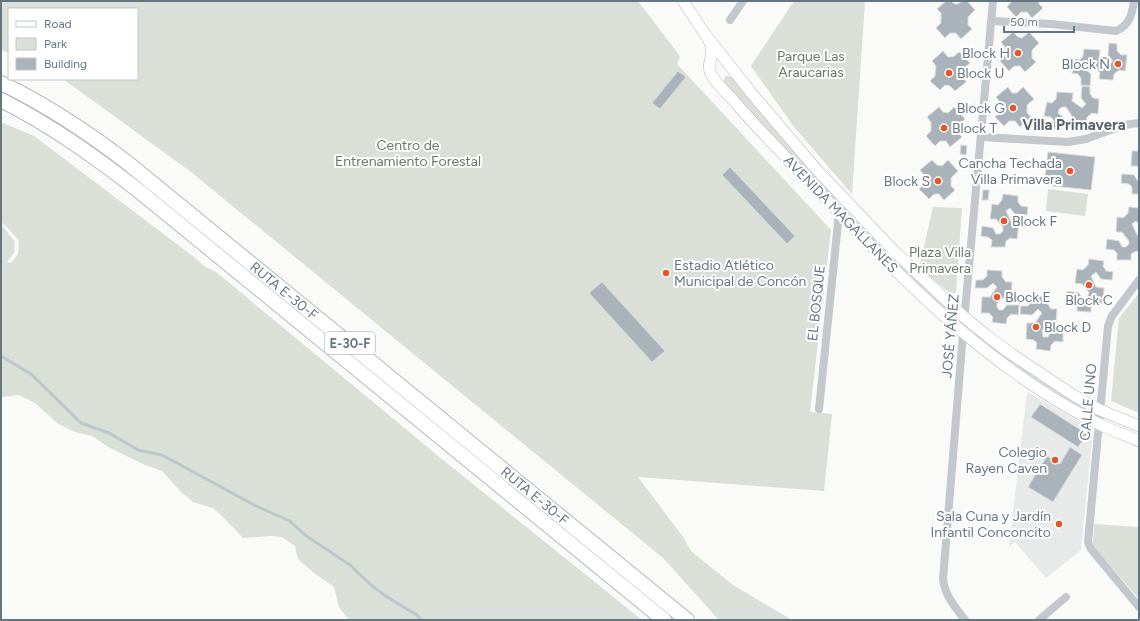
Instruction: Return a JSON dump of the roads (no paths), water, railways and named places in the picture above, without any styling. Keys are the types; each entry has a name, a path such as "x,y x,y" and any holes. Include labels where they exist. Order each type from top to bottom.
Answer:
{"highway":[{"name":"RUTA E-30-F","path":"1,84 45,106 129,164 687,620"},
{"name":"RUTA E-30-F","path":"1,100 42,122 71,140 127,182 664,620"}],"main road":[{"name":"AVENIDA MAGALLANES","path":"683,1 705,34 773,119 848,204 893,250 964,317 1010,353 1060,386 1100,410 1139,426"},
{"name":"AVENIDA MAGALLANES","path":"705,34 712,51 708,65 716,81 750,120 884,260 963,333 1029,382 1059,402 1099,424 1139,441"},
{"path":"716,81 723,71 728,71 738,75"}],"street":[{"path":"730,20 743,1"},
{"name":"JOSÉ YÁÑEZ","path":"965,620 948,596 944,588 943,578 964,317 994,1"},
{"path":"992,21 1051,24 1116,31 1125,26 1130,20 1134,1"},
{"path":"981,137 1068,142 1078,141 1124,125 1139,122"},
{"path":"839,213 848,204"},
{"name":"EL BOSQUE","path":"818,409 839,213"},
{"name":"CALLE UNO","path":"1139,280 1112,316 1108,326 1088,536 1088,542 1091,549 1139,606"},
{"path":"1040,620 1066,597"}],"waterway":[{"path":"1,356 31,374 81,423 109,433 138,450 162,455 256,506 290,521 305,535 350,565 371,585 387,597 417,615 421,620"}],"place":[{"name":"Block H","path":"1018,53"},
{"name":"Block Ñ","path":"1118,64"},
{"name":"Block U","path":"949,73"},
{"name":"Block G","path":"1013,108"},
{"name":"Block T","path":"944,128"},
{"name":"Cancha Techada Villa Primavera","path":"1070,171"},
{"name":"Block S","path":"938,181"},
{"name":"Block F","path":"1004,221"},
{"name":"Estadio Atlético Municipal de Concón","path":"666,273"},
{"name":"Block C","path":"1089,285"},
{"name":"Block E","path":"997,297"},
{"name":"Block D","path":"1036,327"},
{"name":"Colegio Rayen Caven","path":"1055,460"},
{"name":"Sala Cuna y Jardín Infantil Conconcito","path":"1059,524"}],"district":[{"name":"Villa Primavera","path":"1074,125"}],"park label":[{"name":"Parque Las Araucarias","path":"811,64"},
{"name":"Centro de Entrenamiento Forestal","path":"408,154"},
{"name":"Plaza Villa Primavera","path":"940,260"}]}
